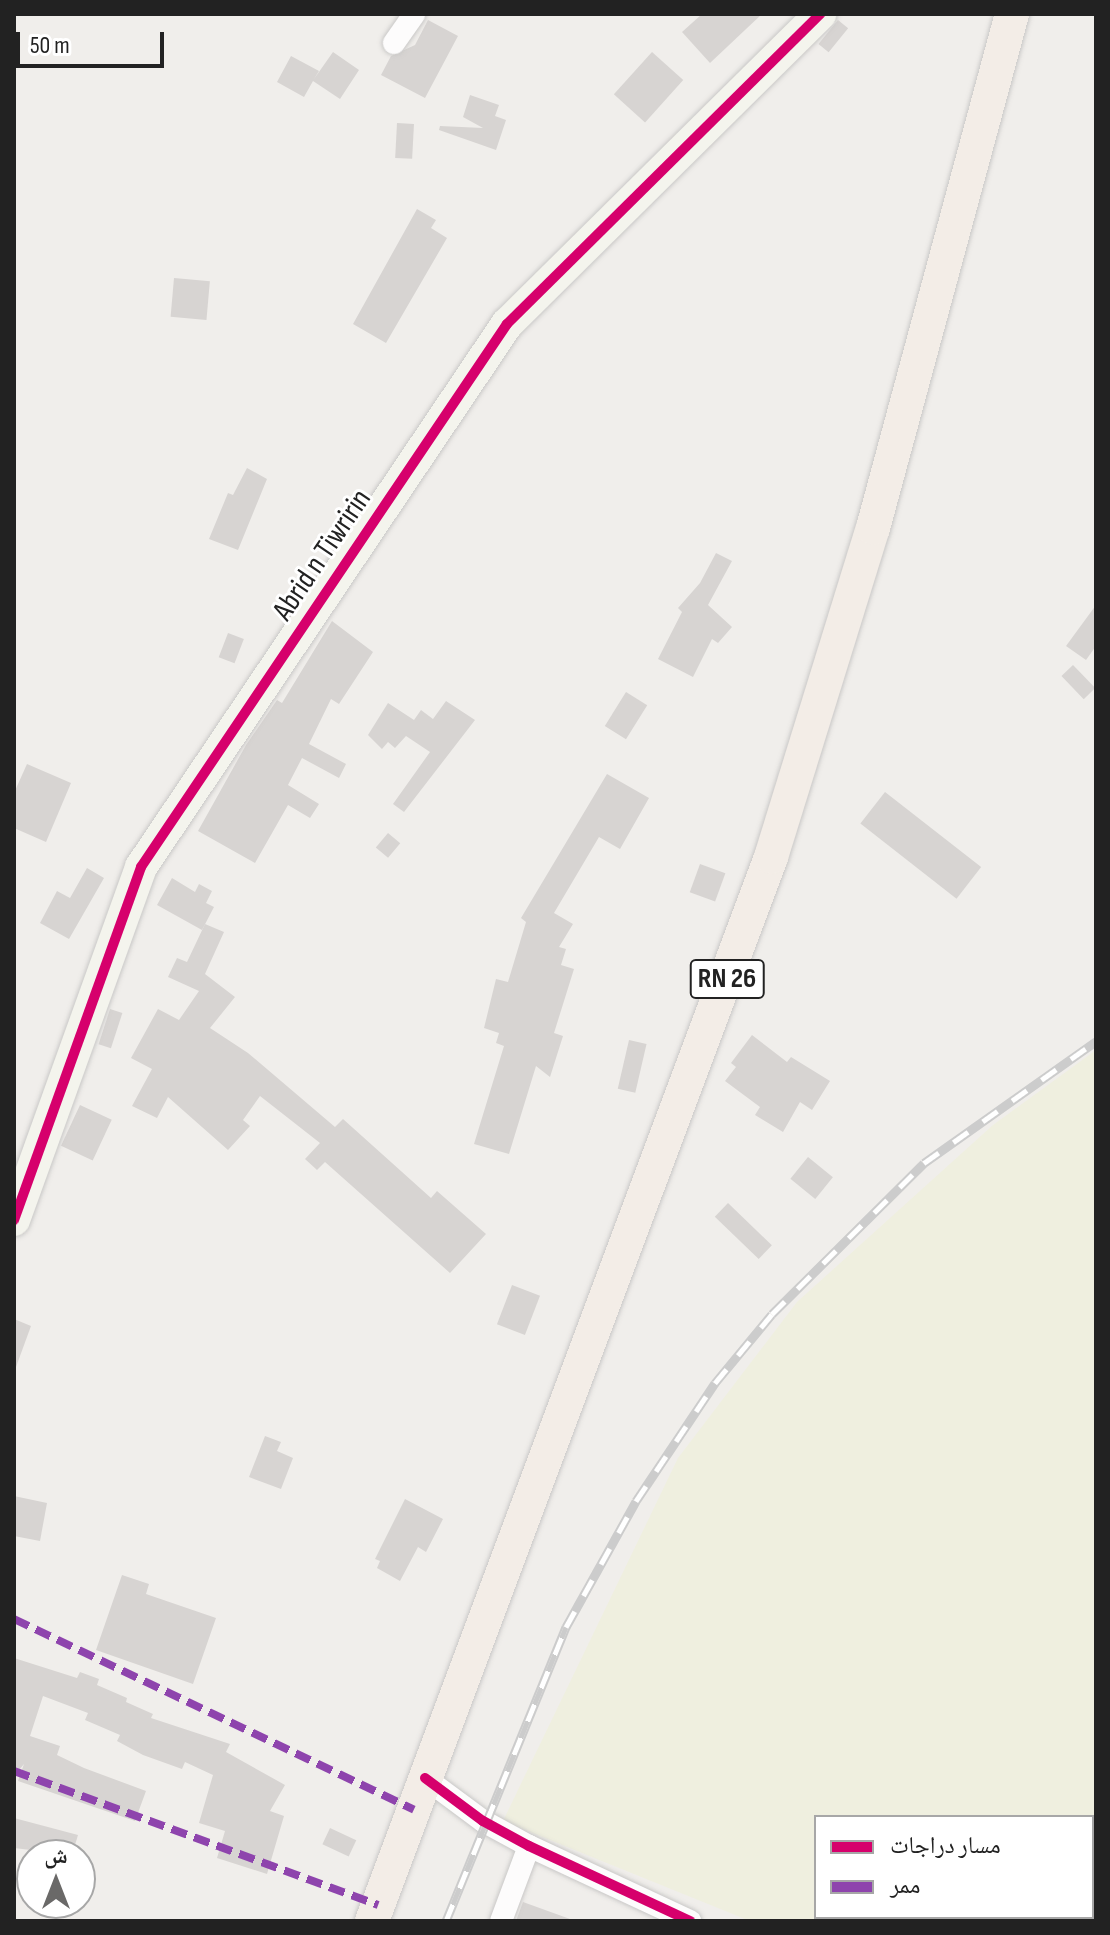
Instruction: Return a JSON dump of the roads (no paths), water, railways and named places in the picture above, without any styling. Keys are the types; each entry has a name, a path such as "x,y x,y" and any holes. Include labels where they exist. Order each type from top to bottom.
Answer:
{"main road":[{"name":"RN 26","path":"372,1921 771,857 873,528 1012,14"}],"street":[{"path":"394,43 414,14"},
{"name":"Abrid n Tiwririn","path":"14,1220 141,867 507,324 820,14"},
{"path":"425,1778 483,1821 529,1846 690,1921"},
{"path":"501,1921 529,1846"}],"railway":[{"path":"446,1921 566,1627 636,1501 715,1383 772,1314 924,1163 1096,1041"}]}
